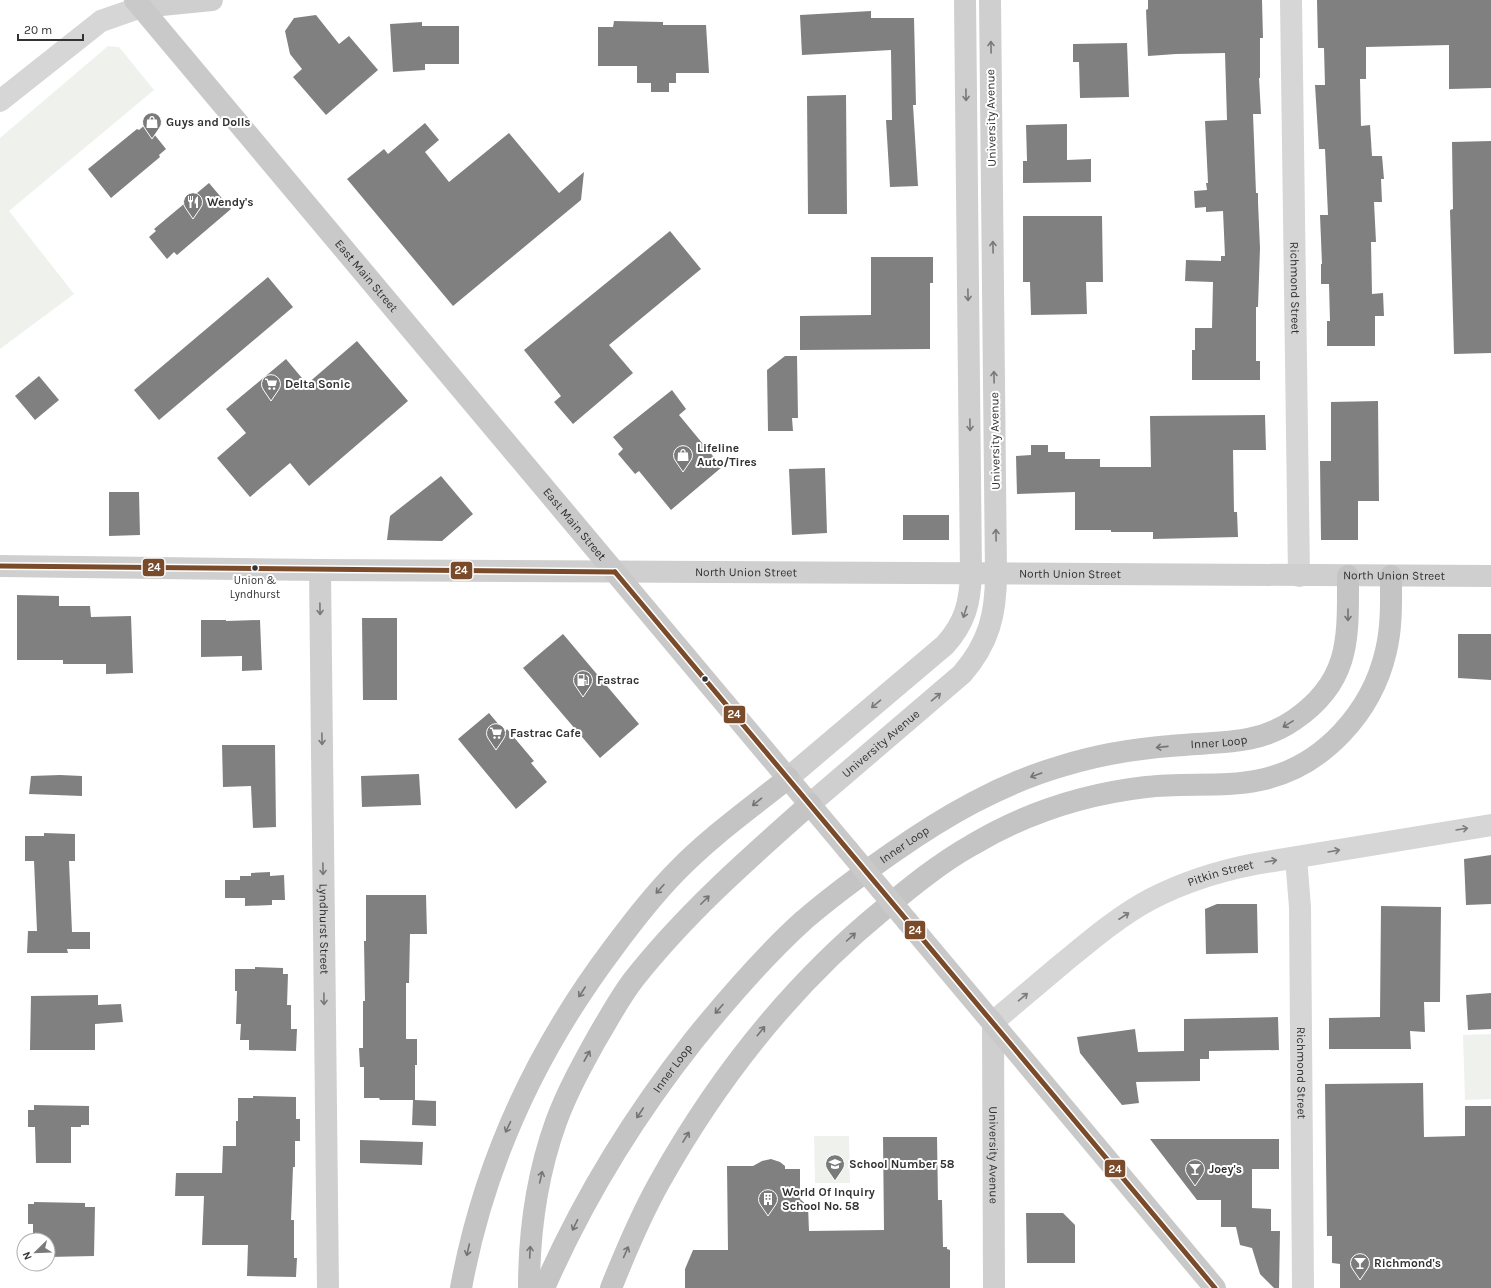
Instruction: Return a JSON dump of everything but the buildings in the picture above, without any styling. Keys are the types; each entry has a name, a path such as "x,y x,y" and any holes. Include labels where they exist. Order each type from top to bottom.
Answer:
{"highway":[{"name":"Inner Loop","path":"544,1288 587,1200 643,1108 667,1074 716,1012 772,951 802,922 866,871 931,827 979,799 1020,780 1061,766 1130,750 1178,745 1224,744 1248,740 1271,732 1294,720 1316,702 1332,681 1342,661 1347,641 1348,576"},
{"path":"611,1288 627,1250 658,1186 677,1152 720,1086 743,1053 789,998 818,967 844,943 939,866 973,844 1029,818 1079,800 1127,789 1167,785 1234,784 1260,780 1294,768 1318,754 1330,745 1352,723 1376,683 1386,651 1389,632 1391,614 1391,576"},
{"path":"461,1288 475,1223 497,1153 525,1091 563,1021 631,924 667,881 702,847 788,778"},
{"path":"529,1288 533,1216 543,1168 556,1122 583,1062 620,999 634,979 680,925 730,876 810,804"}],"main road":[{"path":"138,4 212,0"},
{"name":"University Avenue","path":"788,778 934,655 955,633 962,622 967,609 972,574 965,0"},
{"name":"University Avenue","path":"810,804 955,681 972,663 984,641 994,610 996,574 990,0"},
{"name":"East Main Street","path":"138,4 993,1022 1214,1288"},
{"name":"North Union Street","path":"0,566 615,572 1491,576"},
{"name":"Lyndhurst Street","path":"320,570 328,1288"},
{"name":"University Avenue","path":"993,1022 994,1288"}],"street":[{"name":"Richmond Street","path":"1291,0 1299,576"},
{"path":"0,101 101,21 138,4"},
{"name":"Pitkin Street","path":"993,1022 1098,934 1123,916 1150,900 1184,885 1219,872 1255,864 1491,825"},
{"name":"Richmond Street","path":"1296,858 1300,907 1303,1288"}],"shaded area":[{"path":"108,46 119,47 154,90 9,211 74,294 0,349 0,138"},
{"path":"1491,1034 1491,1099 1465,1100 1463,1035"},
{"path":"814,1136 849,1136 850,1183 815,1183"}],"transit line":[{"name":"24","path":"0,566 615,572"},
{"name":"24","path":"615,572 1215,1288"}],"place":[{"name":"Guys and Dolls","path":"152,139"},
{"name":"Wendy's","path":"193,219"},
{"name":"Delta Sonic","path":"271,401"},
{"name":"Lifeline Auto/Tires","path":"683,472"},
{"name":"Union & Lyndhurst","path":"255,568"},
{"name":"Fastrac","path":"583,697"},
{"name":"Fastrac Cafe","path":"496,750"},
{"name":"School Number 58","path":"835,1181"},
{"name":"Joey's","path":"1195,1186"},
{"name":"World Of Inquiry School No. 58","path":"768,1216"},
{"name":"Richmond's","path":"1360,1280"}]}
